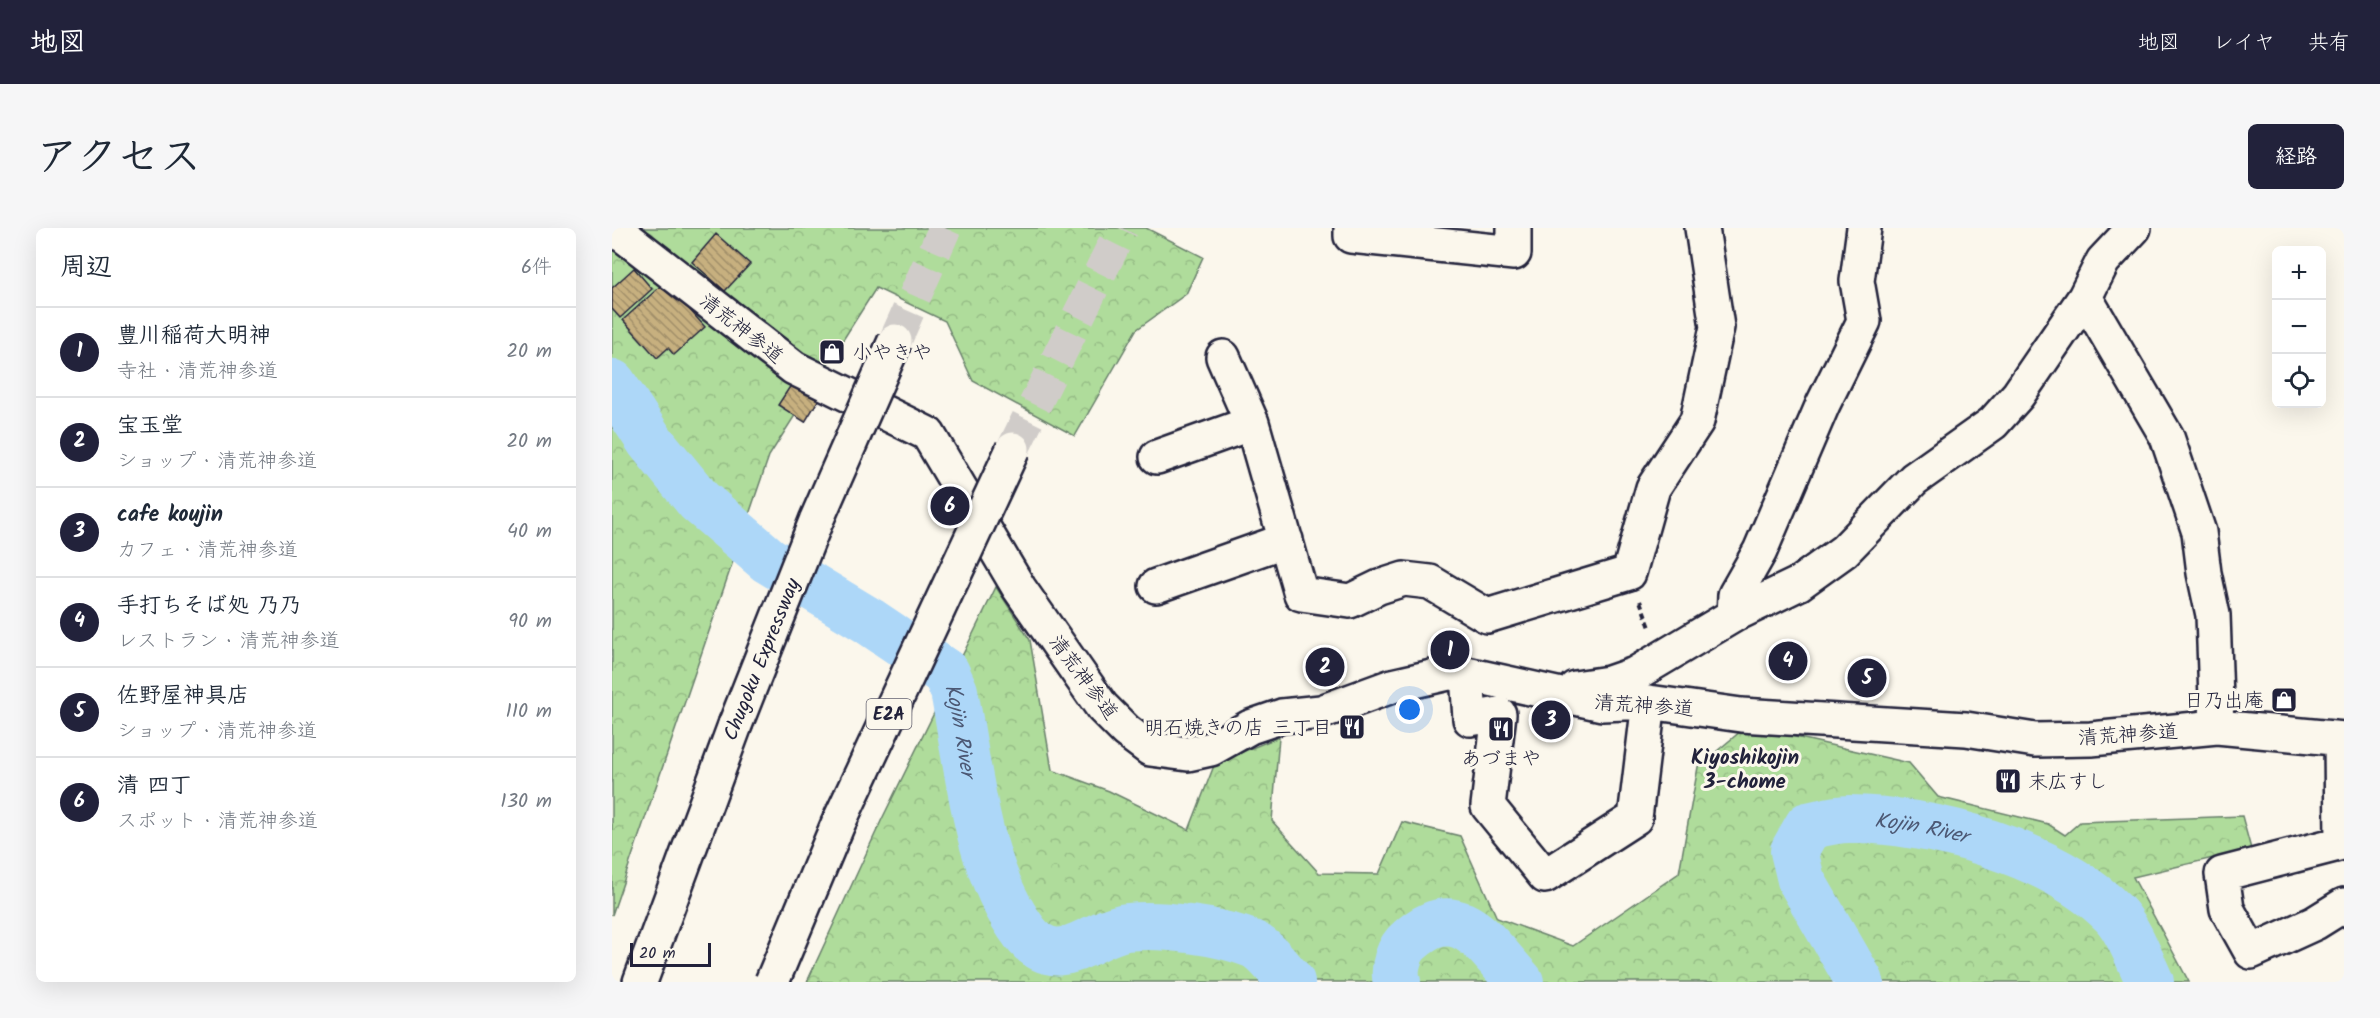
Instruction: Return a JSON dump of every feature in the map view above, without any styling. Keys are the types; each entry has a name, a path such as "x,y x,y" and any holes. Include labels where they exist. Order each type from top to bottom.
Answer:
{"main road":[{"name":"清荒神参道","path":"614,228 794,368 928,434 1019,588 1102,707 1126,731 1150,749 1188,754 1200,752 1282,716 1322,712 1392,686 1449,673 1467,674 1602,704 1649,702 1741,715 1966,729 2035,740 2091,739 2217,727 2343,739"},
{"path":"1350,228 1351,236 1514,253 1514,228"},
{"path":"1223,357 1252,423 1300,594 1350,601 1379,586 1404,579 1430,582 1487,616 1629,573 1653,488 1697,421 1717,327 1702,228"},
{"path":"1734,615 1735,595 1761,550 1822,404 1864,321 1857,281 1863,228"},
{"path":"1550,694 1610,683 1635,674 1734,615 1798,584 1844,551 1914,479 1993,423 2018,395 2085,297 2103,261 2134,228"},
{"path":"2085,297 2167,437 2199,532 2204,573 2213,615 2217,727"},
{"name":"Chugoku Expressway","path":"640,982 735,725 816,521 895,341"},
{"path":"1157,457 1252,423"},
{"name":"E2A","path":"772,982 838,824 1013,449"},
{"path":"1156,586 1286,540"},
{"path":"1467,674 1470,719 1499,714 1488,806 1545,876 1635,818 1649,702"},
{"path":"2343,739 2342,843 2222,874 2227,909 2251,952 2315,923 2344,905"}],"path":[{"path":"1629,573 1662,659"}],"green space":[{"path":"612,228 1146,228 1203,257 1186,294 1136,330 1075,436 973,381 945,321 876,288 769,456 612,915"},
{"path":"996,587 1030,640 1052,770 1109,791 1189,830 1215,763 1279,737 1272,821 1319,873 1379,874 1402,822 1460,836 1497,918 1573,946 1679,873 1698,767 1747,726 1909,763 1938,797 2048,824 2065,835 2080,822 2242,816 2251,849 2133,877 2189,982 807,982 882,819"}],"building":[{"path":"716,234 750,264 725,291 692,262"},
{"path":"634,268 652,289 620,318 612,309 612,288"},
{"path":"665,282 705,327 674,355 668,348 657,358 623,320"},
{"path":"793,382 819,399 805,422 778,405"},
{"path":"1452,646 1454,653 1447,654 1446,647"}],"waterway":[{"name":"Kojin River","path":"612,383 650,441 699,501 768,560 869,621 946,673 954,691 970,785 995,879 1008,907 1025,933 1037,945 1050,951 1063,951 1127,927 1156,926 1190,929 1224,935 1252,944 1268,956 1291,982"},
{"name":"Kojin River","path":"1860,982 1801,880 1794,851 1808,826 1849,819 1917,825 1954,833 2026,857 2059,873 2089,892 2114,914 2129,937 2150,982"},
{"name":"Kojin River","path":"1397,982 1396,965 1406,944 1428,927 1444,923 1458,924 1471,931 1520,982"}],"tunnel":[{"path":"895,341 945,228"},
{"path":"1013,449 1122,228"}],"place":[{"name":"小やきや","path":"832,352"},
{"name":"清 四丁","path":"950,506"},
{"name":"豊川稲荷大明神","path":"1450,650"},
{"name":"手打ちそば処 乃乃","path":"1788,661"},
{"name":"宝玉堂","path":"1325,667"},
{"name":"佐野屋神具店","path":"1867,678"},
{"name":"日乃出庵","path":"2284,700"},
{"name":"cafe koujin","path":"1551,720"},
{"name":"明石焼きの店 三丁目","path":"1352,727"},
{"name":"あづまや","path":"1501,729"},
{"name":"末広すし","path":"2008,781"}],"district":[{"name":"Kiyoshikojin 3-chome","path":"1745,769"}]}
